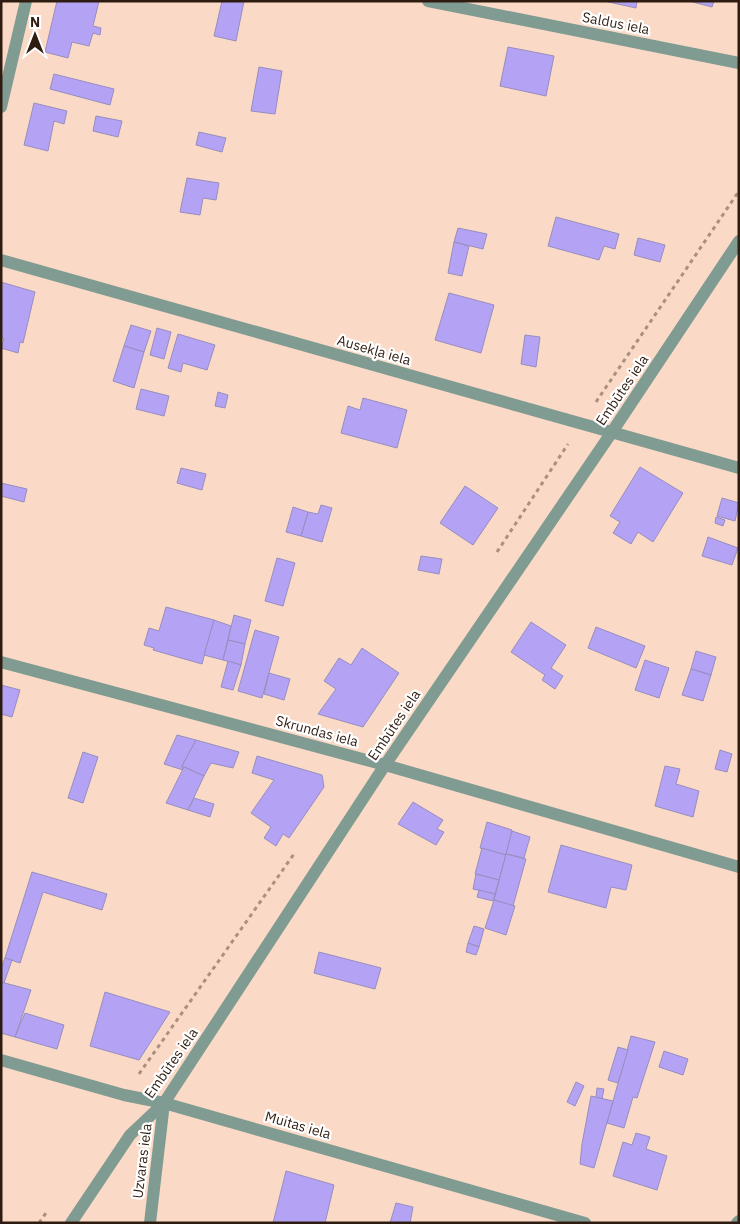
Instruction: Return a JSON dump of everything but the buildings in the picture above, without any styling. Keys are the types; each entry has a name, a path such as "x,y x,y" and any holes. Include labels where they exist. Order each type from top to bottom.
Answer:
{"street":[{"path":"1,107 26,1"},
{"name":"Saldus iela","path":"428,1 739,63"},
{"name":"Embūtes iela","path":"71,1223 130,1135 164,1103 384,765 612,432 739,240"},
{"name":"Ausekļa iela","path":"1,260 739,468"},
{"name":"Skrundas iela","path":"1,662 384,765 739,867"},
{"name":"Muitas iela","path":"1,1060 124,1095 164,1103 585,1223"},
{"name":"Uzvaras iela","path":"150,1223 164,1103"}],"path":[{"path":"495,555 581,424 739,191"},
{"path":"124,1095 300,847"}]}
